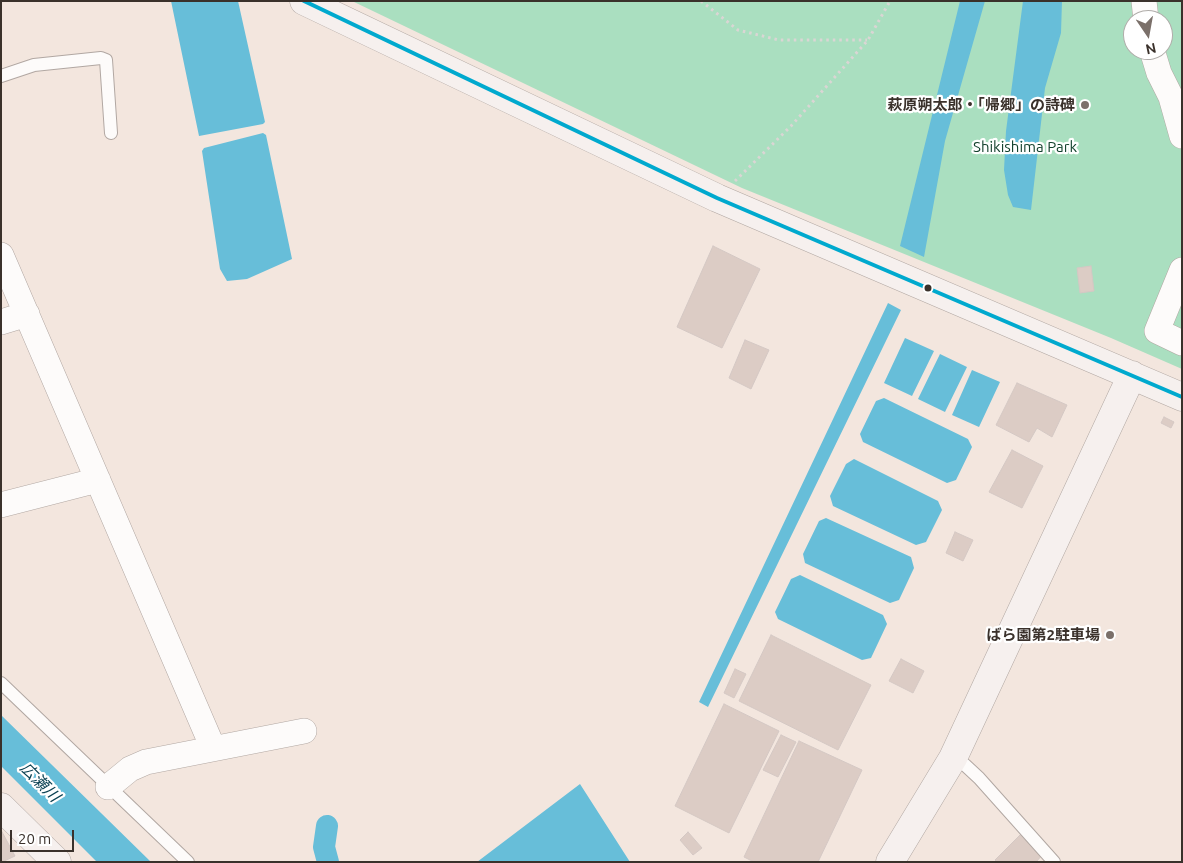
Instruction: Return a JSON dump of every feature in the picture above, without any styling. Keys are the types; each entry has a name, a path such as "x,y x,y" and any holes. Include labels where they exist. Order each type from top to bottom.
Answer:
{"street":[{"path":"304,1 717,198 1182,398"},
{"path":"1155,60 1159,73 1171,97 1182,136"},
{"path":"1,255 213,748"},
{"path":"1171,344 1157,331 1182,270"},
{"path":"1,322 27,314"},
{"path":"890,862 953,758 1132,375"},
{"path":"1,505 98,480"},
{"path":"108,787 130,769 146,762 304,731"},
{"path":"1,808 52,860"}],"lane":[{"path":"1,76 34,65 101,58 106,60 111,133"},
{"path":"1,683 188,862"},
{"path":"953,758 966,765 979,778 1054,862"}],"path":[{"path":"701,1 738,30 770,38 868,40"},
{"path":"730,187 740,174 791,126 868,40 890,1"}],"green space":[{"name":"Shikishima Park","path":"352,1 1182,1 1182,369 1111,338 742,188"}],"water":[{"path":"171,1 238,1 265,122 263,124 199,136"},
{"path":"960,1 985,1 945,141 924,257 900,246"},
{"path":"1023,1 1062,1 1061,33 1045,88 1031,210 1013,207 1008,195 1004,170 1006,131"},
{"path":"263,133 266,135 292,259 247,279 227,281 220,269 202,151 204,148"},
{"path":"888,303 901,310 708,707 699,702"},
{"path":"905,338 934,351 912,396 884,383"},
{"path":"940,354 967,367 945,412 918,399"},
{"path":"972,370 1000,382 979,427 952,415"},
{"path":"884,398 968,439 972,447 956,480 947,483 863,442 860,434 876,401"},
{"path":"854,459 938,501 942,510 926,542 916,545 833,506 830,496 846,464"},
{"path":"826,518 911,557 914,568 899,600 890,603 805,563 803,554 819,521"},
{"path":"800,575 883,615 887,624 871,658 862,660 778,619 775,612 791,579"},
{"name":"広瀬川","path":"1,715 151,862 97,862 1,766"},
{"path":"580,784 630,862 477,862"}],"building":[{"path":"713,246 760,269 722,348 677,327"},
{"path":"1091,266 1094,291 1080,293 1077,268"},
{"path":"745,340 769,350 751,389 729,378"},
{"path":"1017,383 1067,405 1052,437 1037,428 1029,442 996,425"},
{"path":"1164,417 1174,422 1171,428 1161,423"},
{"path":"1012,450 1043,466 1022,508 989,492"},
{"path":"955,532 973,540 963,561 946,553"},
{"path":"771,635 871,685 838,750 739,701"},
{"path":"901,659 924,671 913,693 889,681"},
{"path":"735,669 746,674 734,698 724,693"},
{"path":"724,704 779,731 729,833 675,806"},
{"path":"781,735 796,742 778,777 763,770"},
{"path":"799,741 862,770 818,862 754,862 744,857"},
{"path":"1,830 15,856 2,862 1,862"},
{"path":"688,832 702,848 693,855 680,840"},
{"path":"1022,833 1044,853 1036,862 997,862 995,860"}],"waterway":[{"path":"327,826 324,847 328,862"}],"transit line":[{"path":"304,1 717,198 1182,397"}],"place":[{"name":"萩原朔太郎・「帰郷」の詩碑","path":"1085,105"},
{"name":"ばら園第2駐車場","path":"1110,635"}]}
